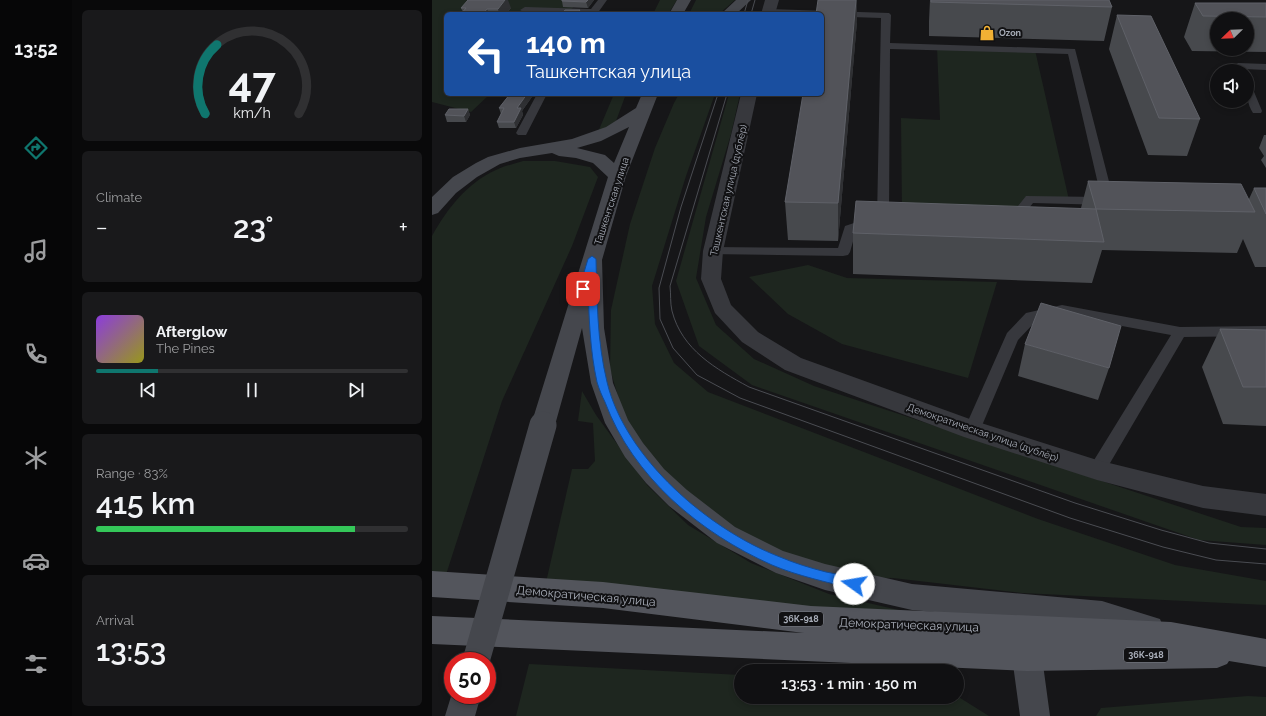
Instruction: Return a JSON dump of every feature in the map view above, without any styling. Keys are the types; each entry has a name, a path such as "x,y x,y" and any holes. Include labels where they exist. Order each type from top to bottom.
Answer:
{"main road":[{"path":"677,12 684,0"},
{"path":"730,12 744,0"},
{"name":"Ташкентская улица","path":"479,652 543,425 617,176 649,96"},
{"path":"432,209 443,195 472,171 519,153 578,143 605,134 619,127 643,111"},
{"path":"542,150 577,153 599,159 617,176"},
{"path":"592,259 593,328 602,383 617,423 634,450 655,476 678,498 726,535 776,561 825,576 912,597 1102,614 1170,636"},
{"name":"Демократическая улица","path":"432,584 603,595 811,620 1170,636 1266,653"},
{"name":"Демократическая улица","path":"432,630 1026,657 1266,653"},
{"path":"1026,657 1035,716"},
{"path":"460,716 463,704"}],"street":[{"name":"Ташкентская улица (дублёр)","path":"722,308 711,279 713,251 749,96"},
{"name":"Демократическая улица (дублёр)","path":"722,308 750,337 793,364 972,430 1096,470 1203,496 1266,505"}],"lane":[{"path":"594,12 603,0"},
{"path":"770,9 886,15 883,218"},
{"path":"525,10 570,12"},
{"path":"885,46 1072,50 1108,201"},
{"path":"1254,66 1266,66"},
{"path":"522,133 541,96"},
{"path":"1254,103 1257,110"},
{"path":"1004,222 1011,222 1030,199 1123,201"},
{"path":"713,251 843,252 850,228 883,218 898,219"},
{"path":"972,430 1012,337 1031,317 1062,310 1180,332 1266,331"},
{"path":"1096,470 1180,332"}],"shaded area":[{"path":"432,0 580,0 569,12 444,12 444,96 488,96 471,112 432,102"},
{"path":"660,0 677,0 669,12 654,12"},
{"path":"696,0 735,0 721,12 690,12"},
{"path":"937,47 1035,50 1069,200 1030,199 1011,222 902,212 901,118 940,120"},
{"path":"613,96 625,96 616,121 598,132"},
{"path":"678,96 714,96 686,176 652,286 655,324 674,363 708,392 1038,519 1175,565 1266,581 1266,605 1022,593 893,578 825,577 732,539 655,476 628,430 610,369 611,310 630,224 655,148"},
{"path":"728,96 740,96 731,134 706,217 696,278 716,325 754,359 814,386 1241,527 1266,528 1266,545 1199,540 752,385 699,346 676,281"},
{"path":"523,161 555,161 590,167 598,177 572,246 502,401 443,584 432,584 432,236 444,216 467,189 486,175"},
{"path":"808,265 847,278 997,282 968,378 842,344 788,314 749,277"},
{"path":"582,391 596,415 647,485 688,525 751,563 829,594 929,617 544,591 572,469 588,469 595,461 593,423 578,421"},
{"path":"529,664 734,675 734,704 964,704 964,700 989,716 516,716"},
{"path":"1248,696 1266,697 1266,716 1096,716 1101,708"}],"building":[{"path":"468,0 505,0 498,9 487,9 485,12 463,12 466,8 461,8"},
{"path":"562,0 588,0 586,2"},
{"path":"818,0 856,0 838,203 785,202 803,96 824,96 824,12 816,12"},
{"path":"931,0 1109,0 1112,7 931,2"},
{"path":"1195,3 1266,3 1266,17 1254,17 1254,12 1210,12 1210,16 1203,16"},
{"path":"565,10 580,10 578,12 564,12"},
{"path":"1117,15 1151,16 1200,119 1159,118"},
{"path":"508,96 526,96 517,108 521,108 514,122 497,122 504,108 499,108"},
{"path":"449,109 468,109 464,116 445,115"},
{"path":"1088,181 1241,184 1255,212 1096,209"},
{"path":"1254,188 1266,188 1266,214"},
{"path":"856,201 1096,209 1104,242 853,233"},
{"path":"1041,303 1121,326 1109,368 1025,344"},
{"path":"1220,329 1266,330 1266,387 1243,387"}],"tram line":[{"path":"745,12 748,0"},
{"path":"752,12 755,0"},
{"path":"717,96 681,207 659,288 660,319 673,348 697,375 740,398 1070,518 1163,547 1216,560 1266,564"},
{"path":"726,96 670,286 671,308 677,325 684,337 702,357 724,373 749,387 1075,503 1161,530 1209,543 1266,549"}],"place":[{"name":"Ozon","path":"987,33"}],"route":[{"path":"583,289 592,259 593,328 602,383 617,423 634,450 655,476 678,498 726,535 776,561 854,584"}]}
